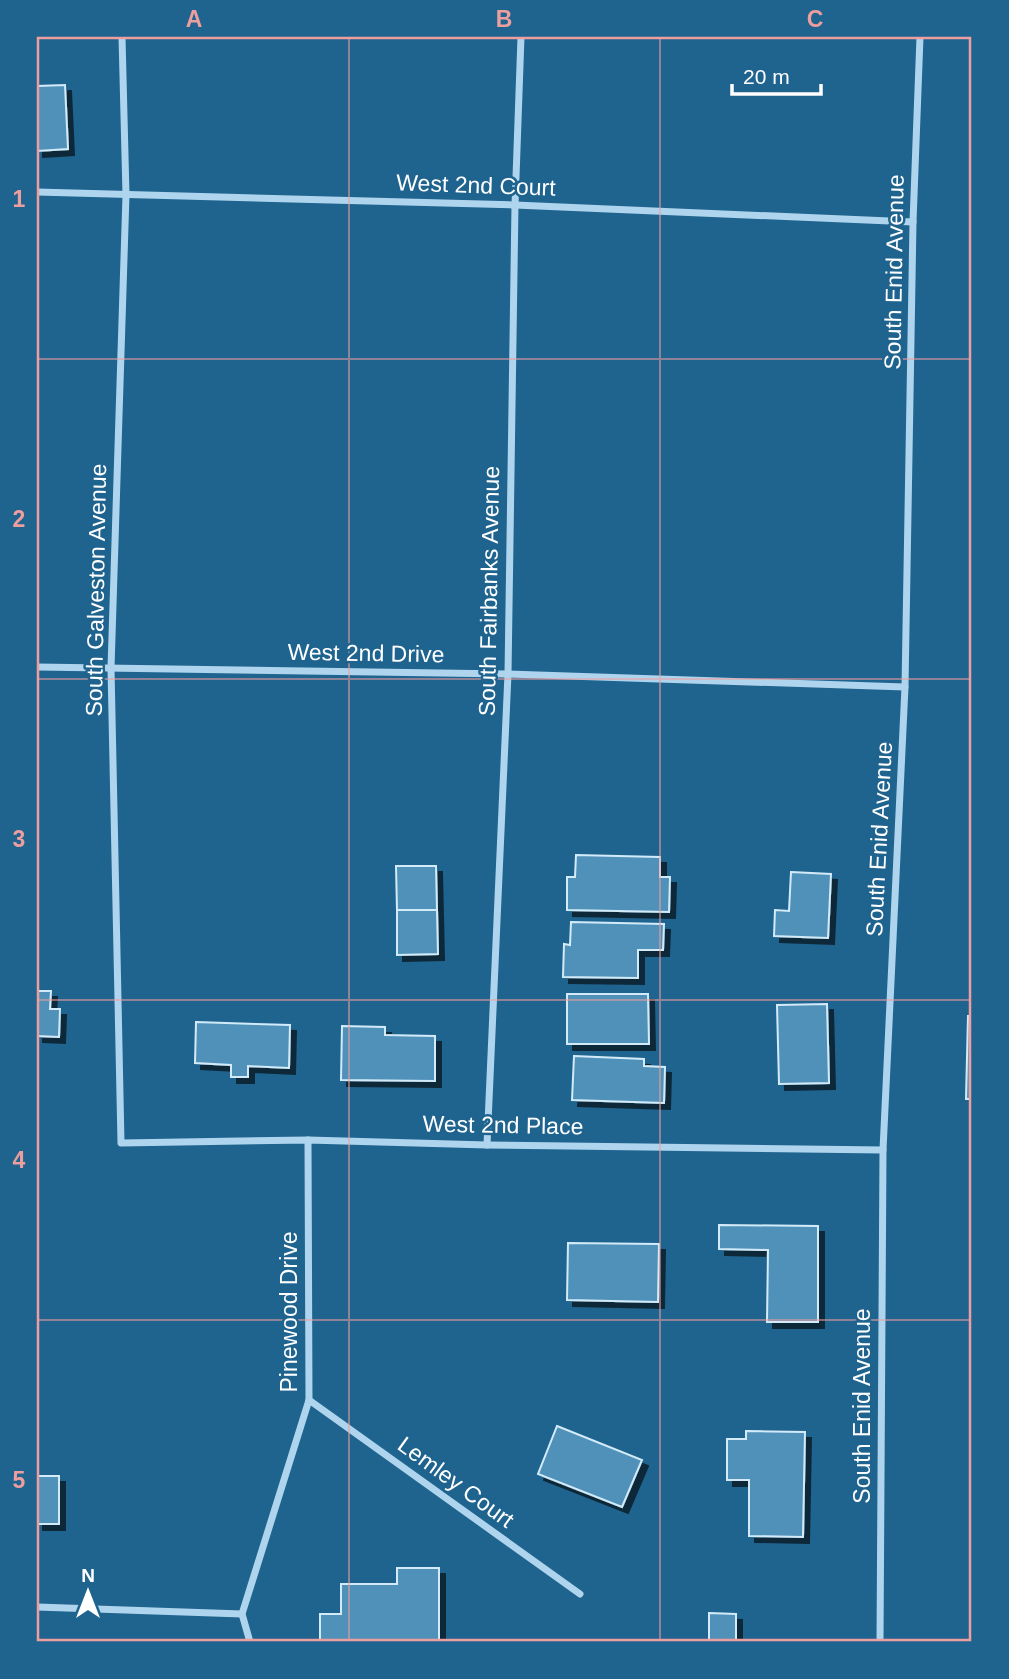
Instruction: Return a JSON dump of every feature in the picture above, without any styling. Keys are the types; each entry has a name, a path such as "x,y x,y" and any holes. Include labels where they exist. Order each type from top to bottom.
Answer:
{"street":[{"name":"South Galveston Avenue","path":"121,1143 111,668 126,195 122,37"},
{"name":"South Fairbanks Avenue","path":"487,1145 508,674 515,205 521,37"},
{"name":"South Enid Avenue","path":"880,1642 884,1150 905,687 913,222 920,37"},
{"name":"West 2nd Court","path":"37,192 515,205 913,222"},
{"name":"West 2nd Drive","path":"37,667 508,674 905,687"},
{"name":"West 2nd Place","path":"121,1143 308,1139 487,1145 884,1150"},
{"name":"Pinewood Drive","path":"242,1615 309,1400 308,1139"},
{"name":"Lemley Court","path":"309,1400 580,1594"},
{"path":"37,1607 242,1615 250,1642"}],"building":[{"path":"65,85 68,149 37,151 37,86"},
{"path":"576,855 660,857 660,877 670,877 669,912 567,910 567,877 575,877"},
{"path":"396,866 436,866 437,910 397,910"},
{"path":"791,872 831,874 828,938 774,936 775,910 789,911"},
{"path":"397,910 437,910 438,954 397,955"},
{"path":"571,922 664,924 663,950 638,950 638,978 563,977 564,944 570,945"},
{"path":"37,991 51,991 50,1009 60,1009 59,1037 37,1036"},
{"path":"567,994 648,994 649,1044 567,1044"},
{"path":"827,1004 829,1083 779,1084 777,1005"},
{"path":"968,1016 972,1016 972,1099 966,1099"},
{"path":"196,1022 290,1025 289,1068 248,1066 248,1077 231,1077 231,1065 195,1063"},
{"path":"342,1026 385,1027 385,1035 435,1036 435,1081 341,1080"},
{"path":"574,1056 644,1059 644,1066 665,1067 664,1103 572,1100"},
{"path":"719,1225 818,1226 818,1322 767,1322 768,1250 719,1249"},
{"path":"568,1243 659,1244 658,1302 567,1300"},
{"path":"557,1426 642,1460 622,1507 538,1474"},
{"path":"746,1431 805,1432 803,1537 749,1536 749,1480 727,1480 727,1439 746,1439"},
{"path":"37,1476 59,1476 59,1524 37,1524"},
{"path":"397,1568 439,1568 439,1642 320,1642 320,1614 341,1614 341,1584 397,1584"},
{"path":"709,1613 736,1614 736,1642 709,1642"}]}
